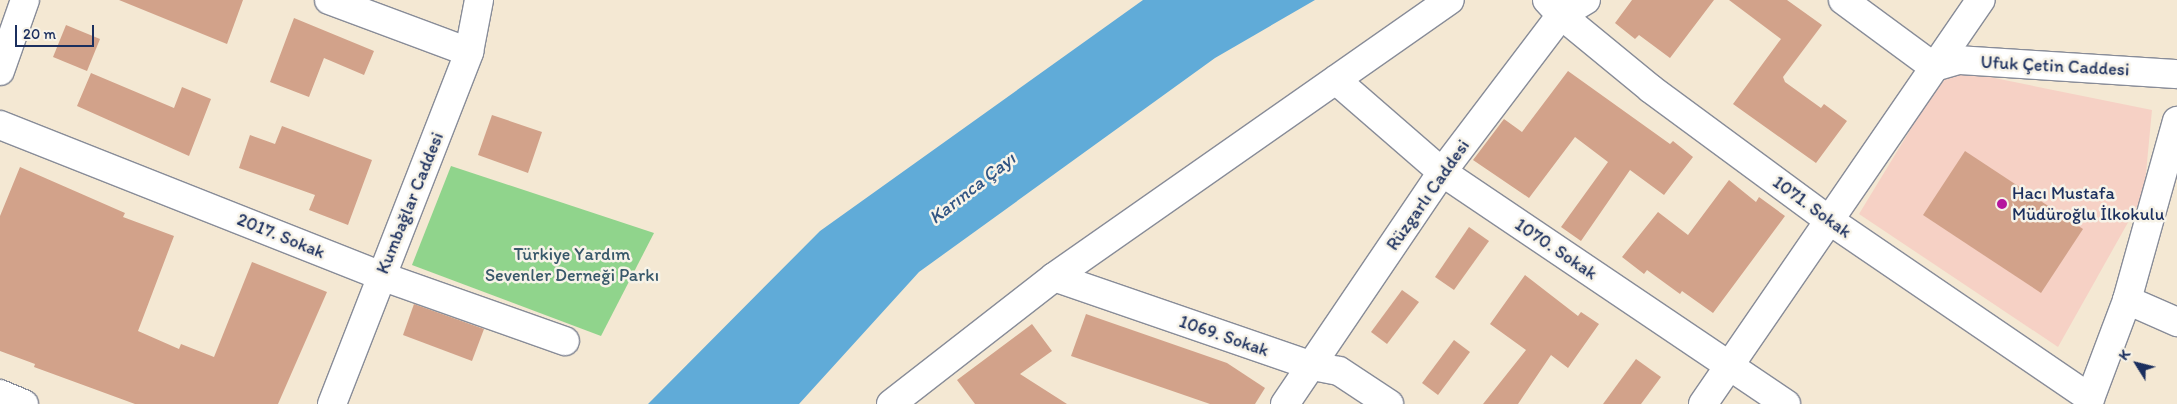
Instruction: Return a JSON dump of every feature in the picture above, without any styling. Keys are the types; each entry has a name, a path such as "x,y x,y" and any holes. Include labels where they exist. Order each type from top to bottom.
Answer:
{"street":[{"path":"0,71 25,0"},
{"path":"329,0 469,52"},
{"name":"Kumbağlar Caddesi","path":"332,404 469,52 479,0"},
{"path":"893,403 1054,277 1450,0"},
{"name":"Rüzgarlı Caddesi","path":"1284,404 1313,366 1554,8 1586,0"},
{"path":"1843,0 1934,67"},
{"path":"1703,404 1981,0"},
{"name":"1071. Sokak","path":"1554,8 1651,89 1829,220 2088,401"},
{"name":"Ufuk Çetin Caddesi","path":"1934,67 1958,60 2177,74"},
{"name":"1070. Sokak","path":"1336,80 1442,172 1786,404"},
{"path":"2088,401 2127,300 2177,121"},
{"name":"2017. Sokak","path":"0,125 381,276 565,341"},
{"name":"1069. Sokak","path":"1054,277 1313,366 1339,371 1389,404"},
{"path":"2127,300 2177,322"},
{"path":"0,394 24,404"}],"shaded area":[{"name":"Hacı Mustafa Müdüroğlu İlkokulu","path":"1955,70 2152,110 2144,194 2058,347 1859,214 1935,89"}],"green space":[{"name":"Türkiye Yardım Sevenler Derneği Parkı","path":"451,166 654,233 601,336 412,265"}],"water":[{"name":"Karınca Çayı","path":"1143,0 1315,0 1215,58 919,272 799,404 648,404 820,231"}],"building":[{"path":"119,0 243,0 227,44"},
{"path":"1632,0 1714,0 1670,58 1639,35 1635,39 1615,23"},
{"path":"1729,0 1787,0 1822,25 1783,77 1785,82 1821,108 1824,104 1847,121 1816,163 1733,104 1781,39"},
{"path":"294,18 374,51 364,75 324,58 309,97 270,82"},
{"path":"66,25 100,39 87,71 53,57"},
{"path":"1568,71 1670,144 1673,141 1693,157 1664,195 1630,170 1581,241 1561,227 1608,162 1575,137 1529,198 1473,160 1504,119 1522,132"},
{"path":"91,73 174,108 182,87 211,99 189,156 77,106"},
{"path":"492,115 542,132 528,173 478,155"},
{"path":"282,126 372,160 348,225 309,210 315,195 239,168 250,135 275,144"},
{"path":"1965,151 2083,229 2041,293 1923,215"},
{"path":"20,167 125,213 123,217 174,236 138,331 179,349 181,344 214,357 252,262 327,292 278,404 135,404 34,367 35,364 0,351 0,216"},
{"path":"1729,180 1756,202 1759,197 1785,216 1713,313 1682,291 1680,294 1647,270 1644,274 1622,257 1658,212 1688,235"},
{"path":"1469,227 1489,241 1454,290 1435,277"},
{"path":"1525,275 1578,316 1581,312 1599,324 1568,368 1551,355 1518,404 1483,404 1526,350 1490,324"},
{"path":"1402,290 1419,302 1387,344 1371,332"},
{"path":"414,304 484,329 472,361 403,335"},
{"path":"1086,314 1227,363 1265,388 1255,404 1210,404 1071,356"},
{"path":"1032,324 1052,351 1020,374 1067,404 975,404 957,380"},
{"path":"1454,340 1470,352 1438,395 1422,383"},
{"path":"1636,359 1661,377 1641,404 1603,404"}],"place":[{"name":"Hacı Mustafa Müdüroğlu İlkokulu","path":"2002,204"}]}
